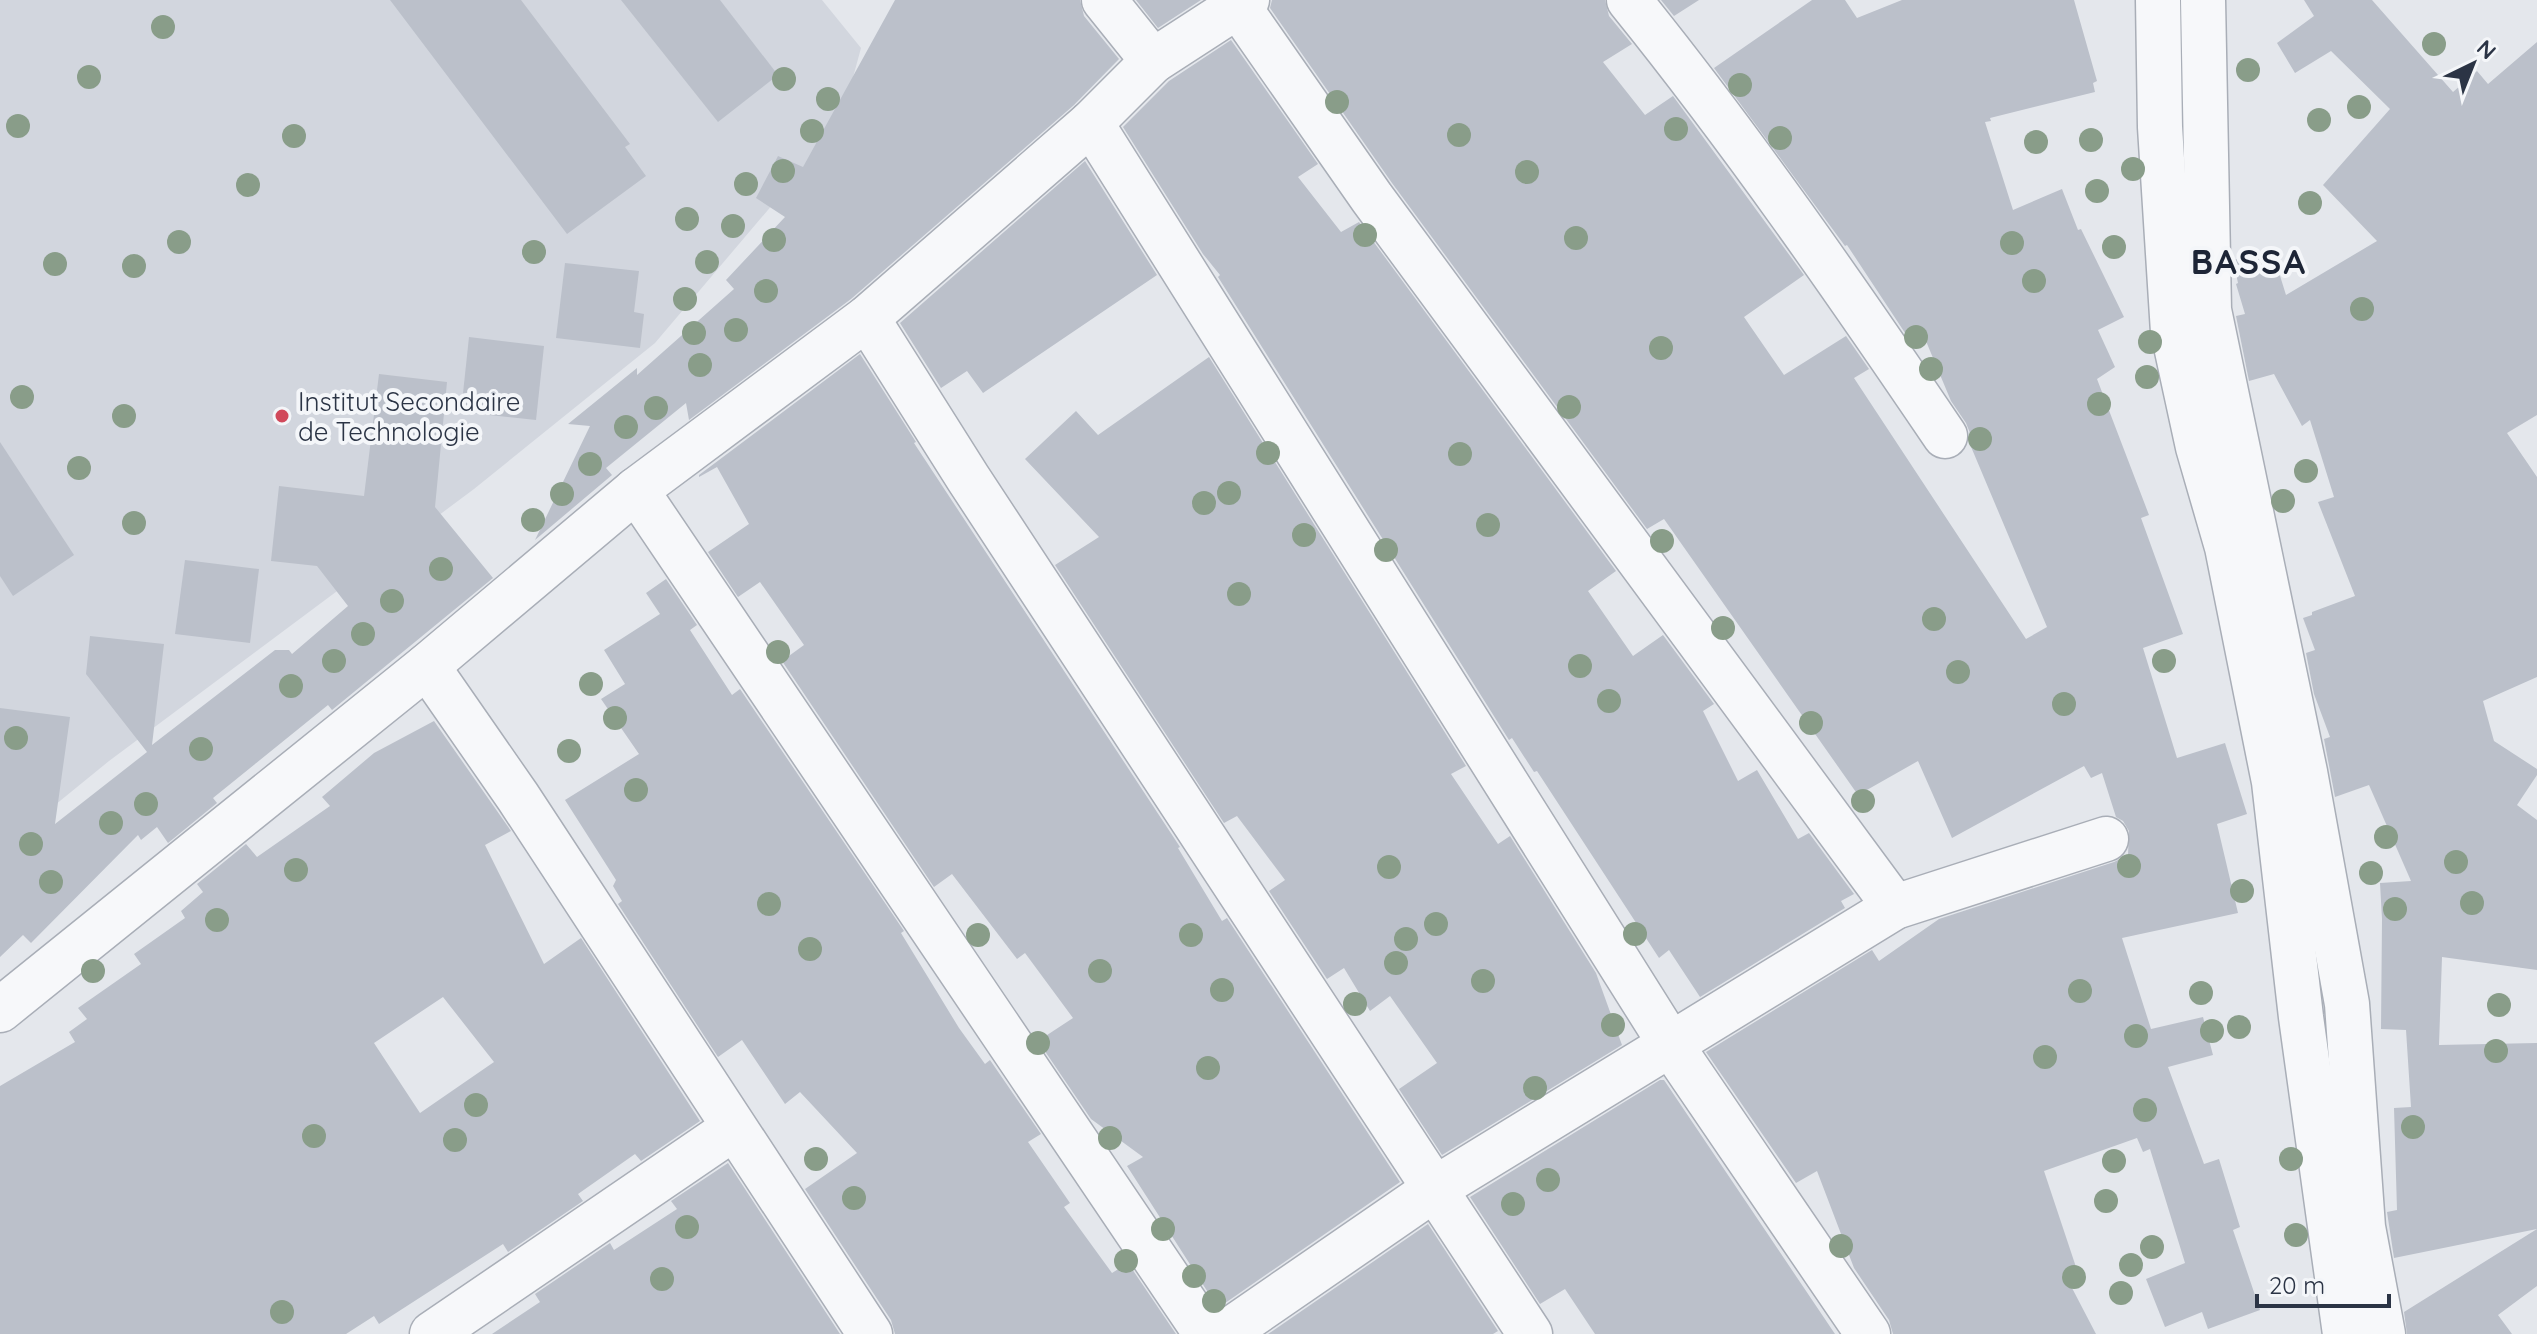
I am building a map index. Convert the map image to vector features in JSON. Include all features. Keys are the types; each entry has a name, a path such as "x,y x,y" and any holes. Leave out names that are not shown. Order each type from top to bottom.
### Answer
{"street":[{"path":"1104,0 1153,61"},
{"path":"1629,0 1693,79 1806,233 1945,436"},
{"path":"2158,0 2160,127 2173,332 2198,447 2227,547 2274,782 2301,1017 2345,1334"},
{"path":"2203,0 2209,310 2299,741 2347,1004 2363,1227 2383,1334"},
{"path":"0,1010 427,666 636,490 867,318 1091,123 1153,61 1242,3 1372,198 1895,907"},
{"path":"1091,123 1671,1045 1868,1334"},
{"path":"867,318 968,478 1530,1334"},
{"path":"636,490 1206,1334"},
{"path":"427,666 518,797 870,1334"},
{"path":"1224,1334 1436,1188 1895,907 2106,839"},
{"path":"432,1334 734,1128"}],"shaded area":[{"name":"Institut Secondaire de Technologie","path":"0,0 822,0 861,48 840,125 655,343 474,489 109,761 28,827 0,812"}],"building":[{"path":"390,0 521,0 630,144 625,147 646,176 567,234"},
{"path":"621,0 720,0 778,75 718,122"},
{"path":"895,0 1080,0 1084,16 1119,59 1074,105 851,299 689,420 686,403 606,468 612,475 535,540 590,426 568,424 637,368 637,375 734,289 726,280 785,217 756,198 778,156 803,167"},
{"path":"1136,0 1201,0 1158,28"},
{"path":"1272,0 1605,0 1609,16 1632,44 1603,62 1645,115 1673,96 1804,275 1744,317 1784,375 1846,336 1869,369 1854,378 2026,639 2047,627 1969,442 1966,423 1951,401 1923,334 1911,342 1847,245 1714,68 1812,0 1845,0 1857,18 1902,0 2074,0 2097,81 2093,83 2095,92 1990,118 1991,121 1985,122 2013,210 2062,189 2078,230 2081,229 2124,317 2098,330 2115,367 2097,379 2149,515 2141,518 2183,634 2143,648 2177,758 2225,743 2247,814 2217,824 2238,913 2122,938 2151,1029 2203,1017 2213,1055 2168,1067 2204,1164 2219,1159 2240,1227 2233,1230 2260,1310 2208,1329 2202,1312 2165,1327 2146,1279 2185,1263 2150,1149 2143,1152 2137,1138 2044,1171 2082,1285 2072,1288 2096,1334 1893,1334 1889,1320 1854,1268 1817,1171 1796,1183 1706,1052 1872,950 1879,961 1939,919 2128,855 2129,831 2123,821 2116,817 2102,773 2091,778 2084,766 1952,838 1918,761 1858,795 1664,519 1647,529 1392,183 1270,8"},
{"path":"1661,0 1699,0 1674,16"},
{"path":"2304,0 2372,0 2453,92 2477,71 2488,84 2537,42 2537,415 2507,433 2537,477 2537,677 2483,701 2494,741 2537,769 2537,775 2517,805 2537,820 2537,970 2442,957 2439,1045 2537,1043 2537,1229 2394,1258 2387,1212 2397,1210 2394,1108 2411,1107 2406,1030 2381,1029 2380,883 2411,881 2369,785 2335,797 2324,739 2330,737 2314,694 2306,653 2315,650 2303,618 2355,596 2318,502 2334,497 2310,420 2302,426 2274,374 2249,381 2236,316 2245,314 2233,260 2272,250 2286,295 2377,241 2323,185 2390,109 2331,51 2295,73 2277,43 2314,16"},
{"path":"1231,40 1318,164 1298,177 1341,232 1359,222 1616,571 1588,591 1633,656 1663,635 1714,704 1703,711 1738,781 1757,770 1798,839 1809,833 1854,894 1841,901 1845,908 1700,997 1669,950 1659,958 1537,771 1534,772 1512,738 1509,740 1218,277 1220,275 1203,254 1123,127 1169,81"},
{"path":"1085,161 1157,275 983,393 967,371 941,388 900,323"},
{"path":"565,263 639,271 634,312 644,314 640,348 556,338"},
{"path":"469,337 544,346 536,420 461,412"},
{"path":"860,354 914,443 1180,847 1222,921 1227,918 1400,1182 1218,1308 1127,1166 1143,1157 1091,1119 1038,1041 1073,1018 1025,953 1017,959 952,874 934,887 782,661 804,645 760,582 738,597 708,552 749,524 717,467 699,475"},
{"path":"1209,357 1466,766 1451,774 1498,844 1510,836 1596,973 1622,1045 1442,1155 1399,1089 1437,1063 1390,996 1370,1011 1344,968 1327,979 1269,891 1285,880 1237,816 1224,823 1055,565 1099,537 1025,459 1076,411 1098,435"},
{"path":"379,374 447,382 435,507 493,578 332,710 328,705 213,798 217,803 168,843 157,827 141,840 138,835 31,943 23,935 0,957 0,708 70,717 55,824 147,752 86,674 90,636 164,644 152,745 275,650 289,650 292,654 348,606 317,566 271,561 279,486 364,496"},
{"path":"0,442 74,555 13,596 0,576"},
{"path":"185,560 259,569 250,643 175,634"},
{"path":"666,579 697,625 690,630 732,695 740,689 904,931 901,933 959,1028 985,1064 990,1060 1041,1134 1028,1142 1070,1203 1064,1207 1112,1273 1128,1263 1176,1334 895,1334 891,1320 805,1189 857,1153 800,1092 785,1104 742,1040 718,1057 618,904 622,901 613,886 616,880 565,800 639,754 601,699 625,684 604,650 660,614 646,593"},
{"path":"434,721 511,831 485,845 544,964 581,938 700,1121 641,1161 635,1154 578,1194 583,1201 508,1252 503,1244 379,1324 374,1316 346,1334 0,1334 0,1086 75,1042 69,1032 87,1019 78,1008 141,964 134,954 185,918 181,911 203,892 197,884 246,844 257,857 330,806 322,797 374,753","holes":["443,997 494,1062 420,1113 374,1043"]},
{"path":"1664,1080 1835,1334 1595,1334 1565,1289 1540,1304 1470,1197"},
{"path":"728,1163 840,1334 492,1334 540,1302 535,1294 610,1243 614,1250 677,1209 671,1201"},
{"path":"1428,1224 1498,1331 1493,1334 1268,1334"},
{"path":"2537,1229 2537,1286 2498,1315 2512,1334 2407,1334 2404,1312"}],"waterway":[{"path":"2181,21 2184,168"}],"place":[{"name":"Institut Secondaire de Technologie","path":"282,416"}],"district":[{"name":"BASSA","path":"2249,261"}]}
